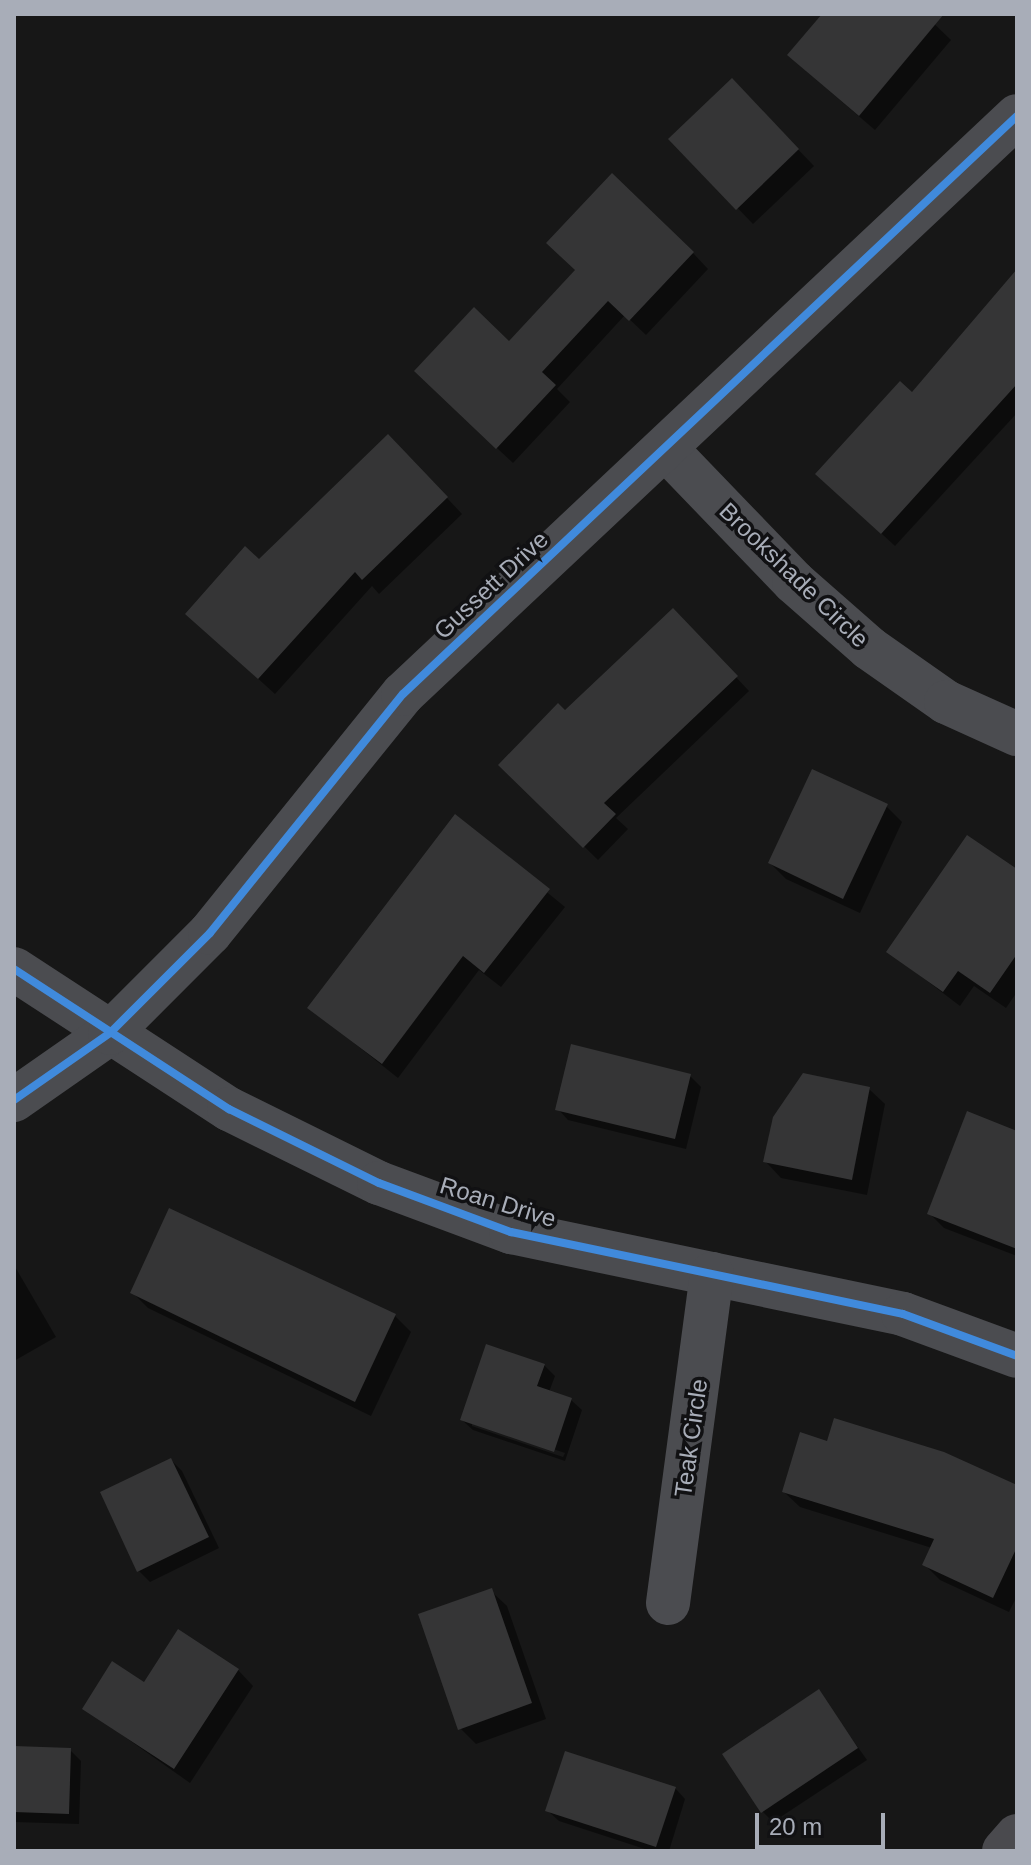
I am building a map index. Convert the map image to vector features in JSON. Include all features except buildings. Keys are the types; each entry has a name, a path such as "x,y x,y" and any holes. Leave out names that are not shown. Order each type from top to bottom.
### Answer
{"street":[{"name":"Gussett Drive","path":"14,1100 110,1033 210,933 403,694 1017,116"},
{"name":"Brookshade Circle","path":"666,449 794,582 869,648 946,702 1017,734"},
{"name":"Roan Drive","path":"14,969 229,1109 379,1183 511,1232 903,1314 1017,1356"},
{"name":"Teak Circle","path":"668,1603 712,1274"},
{"path":"1004,1851 1017,1836"}],"cycle path":[{"path":"14,1100 110,1033 210,933 403,694 1017,116"},
{"path":"14,969 229,1109 379,1183 511,1232 903,1314 1017,1356"}]}
